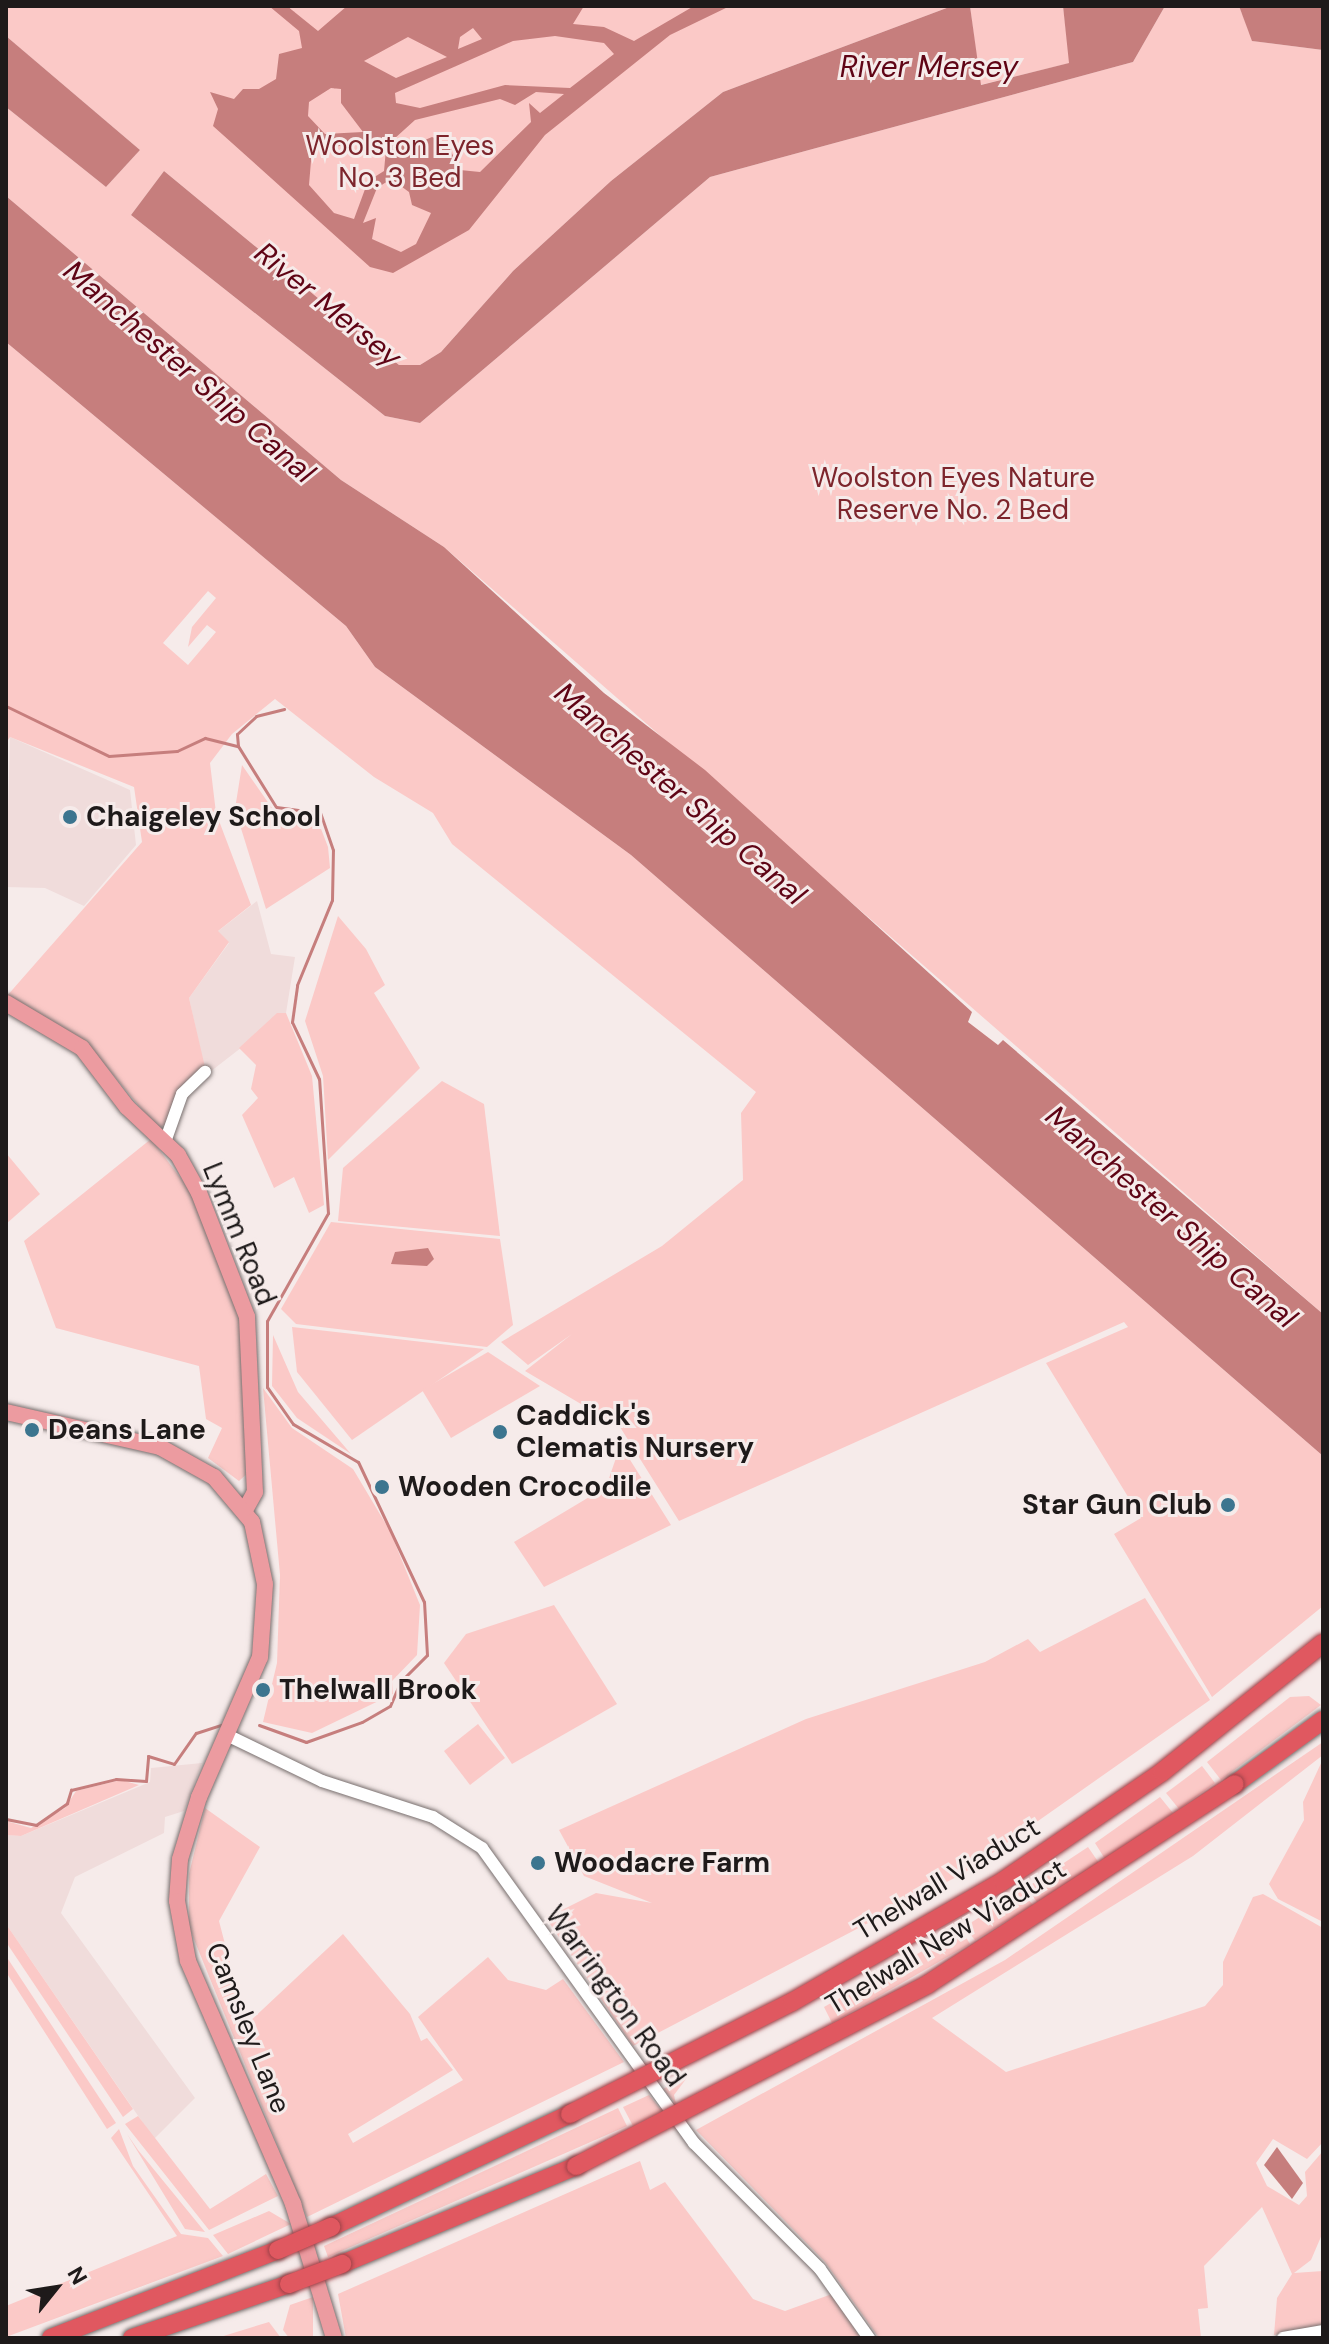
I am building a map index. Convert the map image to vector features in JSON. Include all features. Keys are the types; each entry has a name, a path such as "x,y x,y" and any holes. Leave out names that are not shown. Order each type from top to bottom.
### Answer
{"highway":[{"name":"Thelwall Viaduct","path":"51,2338 331,2227 570,2114 792,2002 1003,1881 1162,1772 1323,1643"},
{"name":"Thelwall New Viaduct","path":"132,2338 342,2264 576,2166 940,1976 1116,1867 1323,1720"}],"main road":[{"name":"Lymm Road","path":"6,1003 82,1048 165,1142 199,1193 242,1299 255,1498 245,1510"},
{"path":"6,1412 160,1447 232,1492 254,1469"},
{"name":"Camsley Lane","path":"232,1492 245,1510 261,1552 264,1633 229,1736 180,1859 177,1901 188,1961 300,2222 334,2338"}],"street":[{"path":"165,1142 182,1094 205,1072"},
{"name":"Warrington Road","path":"229,1736 322,1781 433,1817 482,1848 694,2143 820,2269 869,2338"},
{"path":"1283,2338 1323,2331"}],"shaded area":[{"name":"Chaigeley School","path":"10,737 130,790 136,845 84,906 45,888 6,887"},
{"path":"257,901 271,954 295,957 286,1013 206,1075 189,998 229,943 217,932"},
{"path":"202,1763 184,1811 165,1817 164,1833 75,1877 61,1913 195,2098 154,2139 6,1924 6,1835 21,1836 150,1782 151,1768"}],"green space":[{"name":"Woolston Eyes Nature Reserve No. 2 Bed","path":"6,6 952,6 723,92 611,181 513,271 441,352 420,365 399,365 164,171 131,215 385,416 420,423 710,177 1133,62 1165,6 1239,6 1253,41 1323,50 1323,1314 444,547 341,480 6,196 6,107 106,187 140,150 6,36"},
{"path":"970,6 1063,6 1070,63 980,85"},
{"path":"6,342 346,626 375,667 631,855 1323,1456 1323,1606 1212,1697 1114,1534 1141,1518 1046,1363 1128,1327 1124,1322 679,1521 620,1427 525,1371 572,1334 528,1365 501,1342 662,1246 743,1180 741,1113 756,1092 452,844 433,813 374,777 275,699 232,734 210,763 216,813 251,905 218,931 229,942 189,998 205,1067 167,1123 158,1129 87,1043 6,997 142,842 134,787 10,737 6,743","holes":["208,591 216,598 192,627 188,647 207,625 216,632 188,665 163,643"]},
{"path":"242,765 274,811 318,821 328,847 330,868 266,909 235,809"},
{"path":"338,916 366,949 385,985 374,993 420,1068 328,1160 323,1076 305,1021"},
{"path":"277,1013 286,1013 312,1076 324,1205 309,1213 294,1177 274,1188 242,1115 258,1098 251,1089 256,1065 239,1048"},
{"path":"442,1081 484,1104 500,1236 338,1221 343,1168"},
{"path":"151,1139 194,1196 241,1317 250,1471 239,1481 208,1458 222,1428 206,1419 199,1366 56,1328 24,1241"},
{"path":"6,1153 40,1194 6,1224"},
{"path":"331,1222 500,1239 513,1325 487,1347 296,1324 281,1309"},
{"path":"292,1327 484,1349 352,1440 297,1372"},
{"path":"273,1335 298,1392 351,1454 297,1418 272,1386"},
{"path":"488,1352 540,1386 451,1438 422,1390"},
{"path":"263,1388 292,1428 353,1469 390,1531 420,1605 417,1655 392,1681 393,1694 312,1733 263,1722 277,1663 280,1575"},
{"path":"617,1455 627,1455 671,1525 544,1587 514,1542 606,1487"},
{"path":"1145,1598 1210,1700 964,1873 633,2046 546,1918 596,1893 652,1903 584,1876 559,1830 806,1719 985,1662 1028,1639 1040,1652"},
{"path":"554,1605 617,1704 512,1764 444,1663 466,1634"},
{"path":"1309,1696 1321,1705 1221,1780 1207,1762 1290,1697"},
{"path":"478,1724 505,1758 470,1785 444,1751"},
{"path":"1323,1742 1323,1755 1193,1856 932,2018 1006,2072 1205,2006 1223,1985 1223,1962 1253,1897 1263,1894 1323,1928 1323,2142 1307,2159 1273,2139 1256,2163 1267,2186 1299,2205 1307,2196 1305,2172 1323,2151 1323,2232 1311,2260 1294,2273 1323,2271 1323,2325 1274,2335 1277,2298 1292,2274 1262,2207 1204,2266 1208,2308 1198,2309 1201,2338 879,2338 825,2262 696,2130 1005,1960"},
{"path":"1323,1759 1323,1922 1278,1899 1269,1884 1304,1820 1303,1802"},
{"path":"1202,1766 1215,1783 1179,1809 1166,1793"},
{"path":"121,1780 139,1785 21,1836 6,1835 6,1821 31,1828 65,1808 76,1791"},
{"path":"1160,1797 1173,1813 1105,1859 1095,1843"},
{"path":"205,1808 260,1847 219,1921 246,2025 343,1934 410,2014 421,2041 427,2038 453,2070 348,2134 353,2143 463,2080 418,2017 488,1957 508,1980 546,1990 563,1979 624,2062 307,2217 189,1927 189,1874"},
{"path":"1088,1847 1099,1863 1037,1902 1026,1888"},
{"path":"1021,1891 1033,1905 975,1940 964,1927"},
{"path":"6,1924 133,2109 123,2117 6,1942"},
{"path":"961,1929 970,1944 832,2023 824,2007"},
{"path":"6,1956 116,2123 107,2129 6,1972"},
{"path":"689,2075 674,2095 676,2104 663,2089"},
{"path":"649,2095 662,2111 633,2126 623,2107"},
{"path":"618,2108 627,2126 328,2257 324,2246"},
{"path":"138,2116 210,2209 266,2174 278,2196 209,2230 125,2124"},
{"path":"119,2129 133,2166 181,2234 208,2238 223,2256 6,2337 6,2306 177,2236 111,2138"},
{"path":"127,2134 138,2150 205,2232 185,2229"},
{"path":"640,2161 650,2190 665,2182 753,2299 785,2311 832,2294 861,2338 346,2338 338,2294"},
{"path":"269,2211 291,2224 228,2254 213,2235"},
{"path":"313,2297 313,2338 289,2338 283,2330 290,2305"},
{"path":"269,2322 281,2338 217,2338"}],"water":[{"path":"269,6 287,6 318,31 347,6 584,6 573,24 604,27 634,41 694,6 730,6 670,35 545,135 469,230 393,273 370,267 213,126 218,109 210,92 234,99 243,89 259,89 276,79 279,54 302,48 299,31","holes":["473,28 482,39 458,49 460,37","555,36 604,43 614,54 570,88 505,85 420,108 396,103 395,93 513,41","408,37 447,57 396,78 364,61","331,88 341,89 341,103 363,132 325,134 308,116 309,102","536,92 564,94 540,113 529,103 531,122 480,172 460,170 447,143 432,137 406,148 394,139 415,120 500,99 515,105","377,142 386,149 384,171 368,181 354,219 334,213 309,185 312,149","391,179 409,192 412,205 431,213 416,244 401,252 372,239 376,218 363,223 377,188"]},
{"name":"River Mersey","path":"952,6 970,6 981,85 1069,63 1063,6 1165,6 1133,62 710,177 420,423 385,416 131,215 164,171 399,365 420,365 441,352 513,271 611,181 723,92"},
{"path":"1239,6 1323,6 1323,50 1252,41"},
{"path":"6,36 140,150 106,187 6,107"},
{"name":"Manchester Ship Canal","path":"6,196 341,480 444,547 604,693 705,770 972,1012 968,1022 998,1045 1003,1040 1323,1314 1323,1456 631,855 375,667 346,626 6,342"},
{"path":"428,1248 434,1259 427,1266 391,1264 395,1252"},
{"path":"1277,2147 1303,2183 1292,2199 1264,2165"}],"waterway":[{"path":"6,706 109,756 177,751 205,738 238,746"},
{"path":"259,1725 306,1742 362,1722 390,1706 400,1682 427,1655 424,1602 358,1462 293,1424 267,1387 267,1321 328,1213 319,1079 292,1022 297,985 332,900 333,850 320,813 276,807 238,746 237,734 256,716 284,709"},
{"path":"6,1819 36,1825 67,1803 71,1790 116,1779 146,1781 148,1756 174,1764 196,1733 223,1724"}],"place":[{"name":"Chaigeley School","path":"70,817"},
{"name":"Deans Lane","path":"32,1430"},
{"name":"Caddick's Clematis Nursery","path":"500,1432"},
{"name":"Wooden Crocodile","path":"382,1487"},
{"name":"Star Gun Club","path":"1228,1505"},
{"name":"Thelwall Brook","path":"263,1690"},
{"name":"Woodacre Farm","path":"538,1863"}],"park label":[{"name":"Woolston Eyes No. 3 Bed","path":"400,162"}]}
